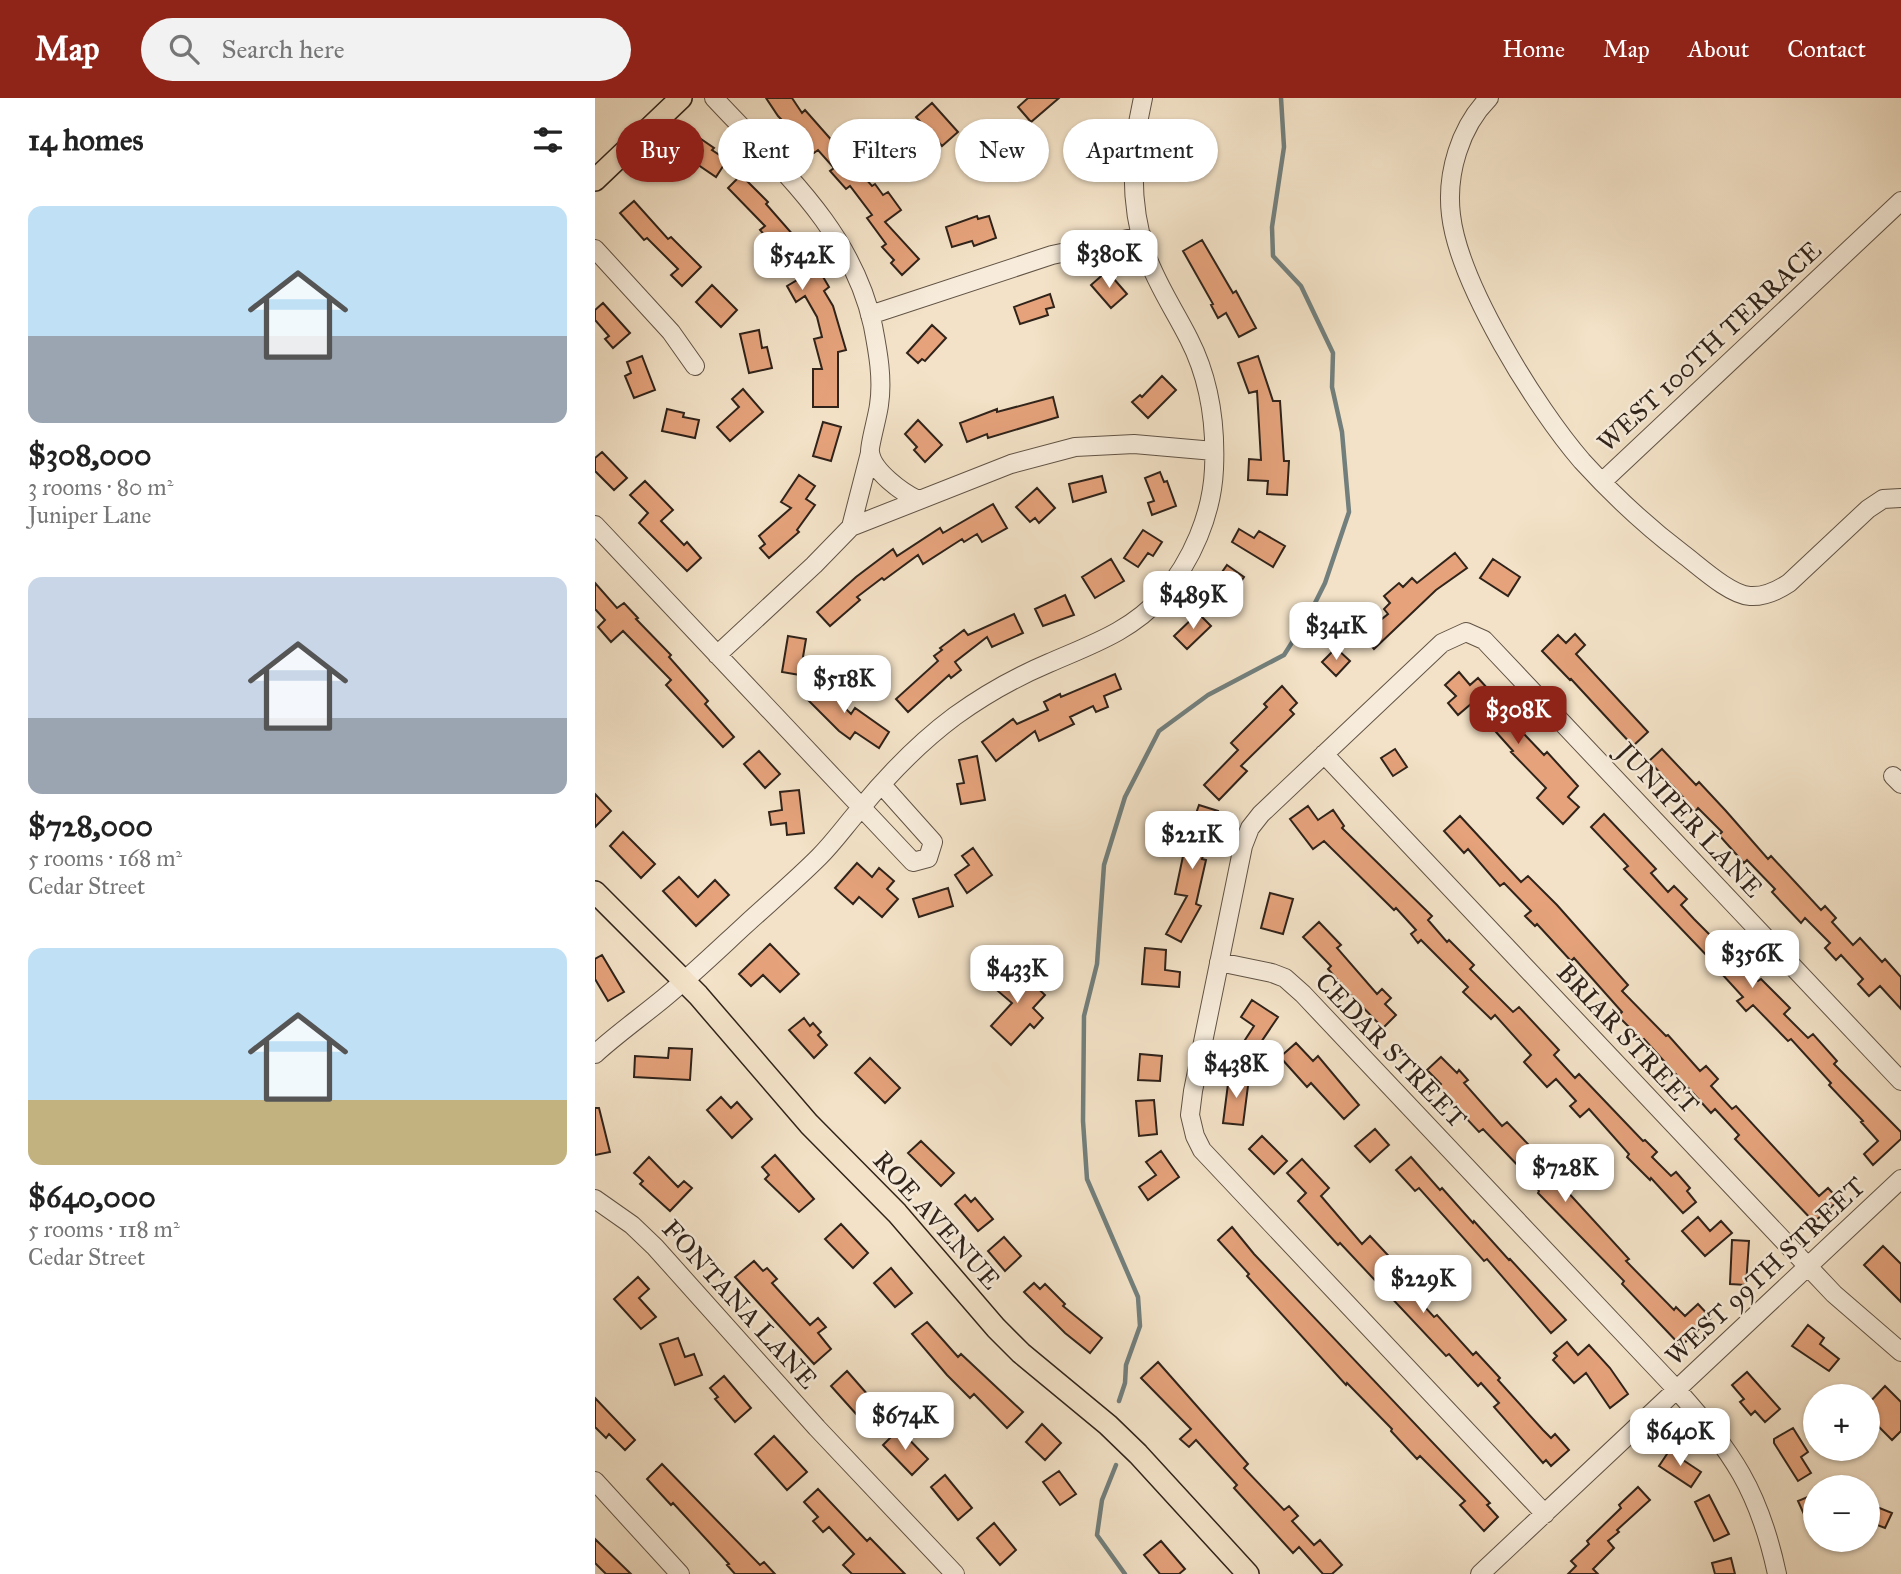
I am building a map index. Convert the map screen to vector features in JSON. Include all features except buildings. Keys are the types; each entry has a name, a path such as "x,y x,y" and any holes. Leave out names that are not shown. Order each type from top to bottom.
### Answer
{"main road":[{"path":"595,180 681,98"},
{"name":"ROE AVENUE","path":"595,892 684,981 809,1124 897,1213 996,1328 1138,1454 1248,1574"}],"street":[{"path":"714,98 819,212 841,243 865,293 877,345 880,401 851,527"},
{"path":"595,1054 684,981 819,857 860,808 921,743 956,715 1025,674 1118,633 1161,597 1196,544 1212,486 1212,408 1192,343 1154,274 1142,236 1133,178 1134,148 1143,98"},
{"path":"1489,98 1473,119 1454,162 1450,188 1456,243 1482,304 1528,386 1580,459 1602,482"},
{"name":"WEST 100TH TERRACE","path":"1901,201 1602,482 1653,531 1733,590 1749,596 1774,593 1789,583 1868,509 1883,499 1901,498"},
{"path":"870,315 1052,255 1142,236"},
{"path":"595,248 671,332 695,366"},
{"path":"717,655 851,527 1011,464 1075,447 1134,444 1214,451"},
{"path":"870,453 880,472 906,494 918,500"},
{"path":"595,526 913,862 928,858 933,842 882,785"},
{"name":"JUNIPER LANE","path":"1324,754 1442,643 1466,632 1484,640 1901,1081"},
{"path":"1324,754 1261,814 1250,828 1243,846 1191,1110 1195,1136 1202,1150 1545,1514"},
{"name":"BRIAR STREET","path":"1324,754 1808,1267 1852,1311 1901,1352"},
{"name":"CEDAR STREET","path":"1219,962 1272,973 1285,978 1303,994 1677,1390 1712,1429 1745,1478 1769,1538 1777,1574"},
{"name":"WEST 99TH STREET","path":"1481,1574 1901,1179"},
{"name":"FONTANA LANE","path":"595,1199 632,1225 655,1247 826,1438 955,1574"},
{"path":"595,1480 680,1574"}],"waterway":[{"path":"1119,1401 1125,1383 1126,1365 1140,1326 1138,1297 1087,1179 1083,1121 1084,1016 1097,964 1104,865 1125,797 1159,731 1208,695 1284,655 1307,619 1325,583 1349,512 1342,432 1332,387 1333,353 1301,286 1273,256 1272,227 1284,147 1281,98"},
{"path":"1116,1465 1102,1500 1097,1535 1125,1574"}]}
